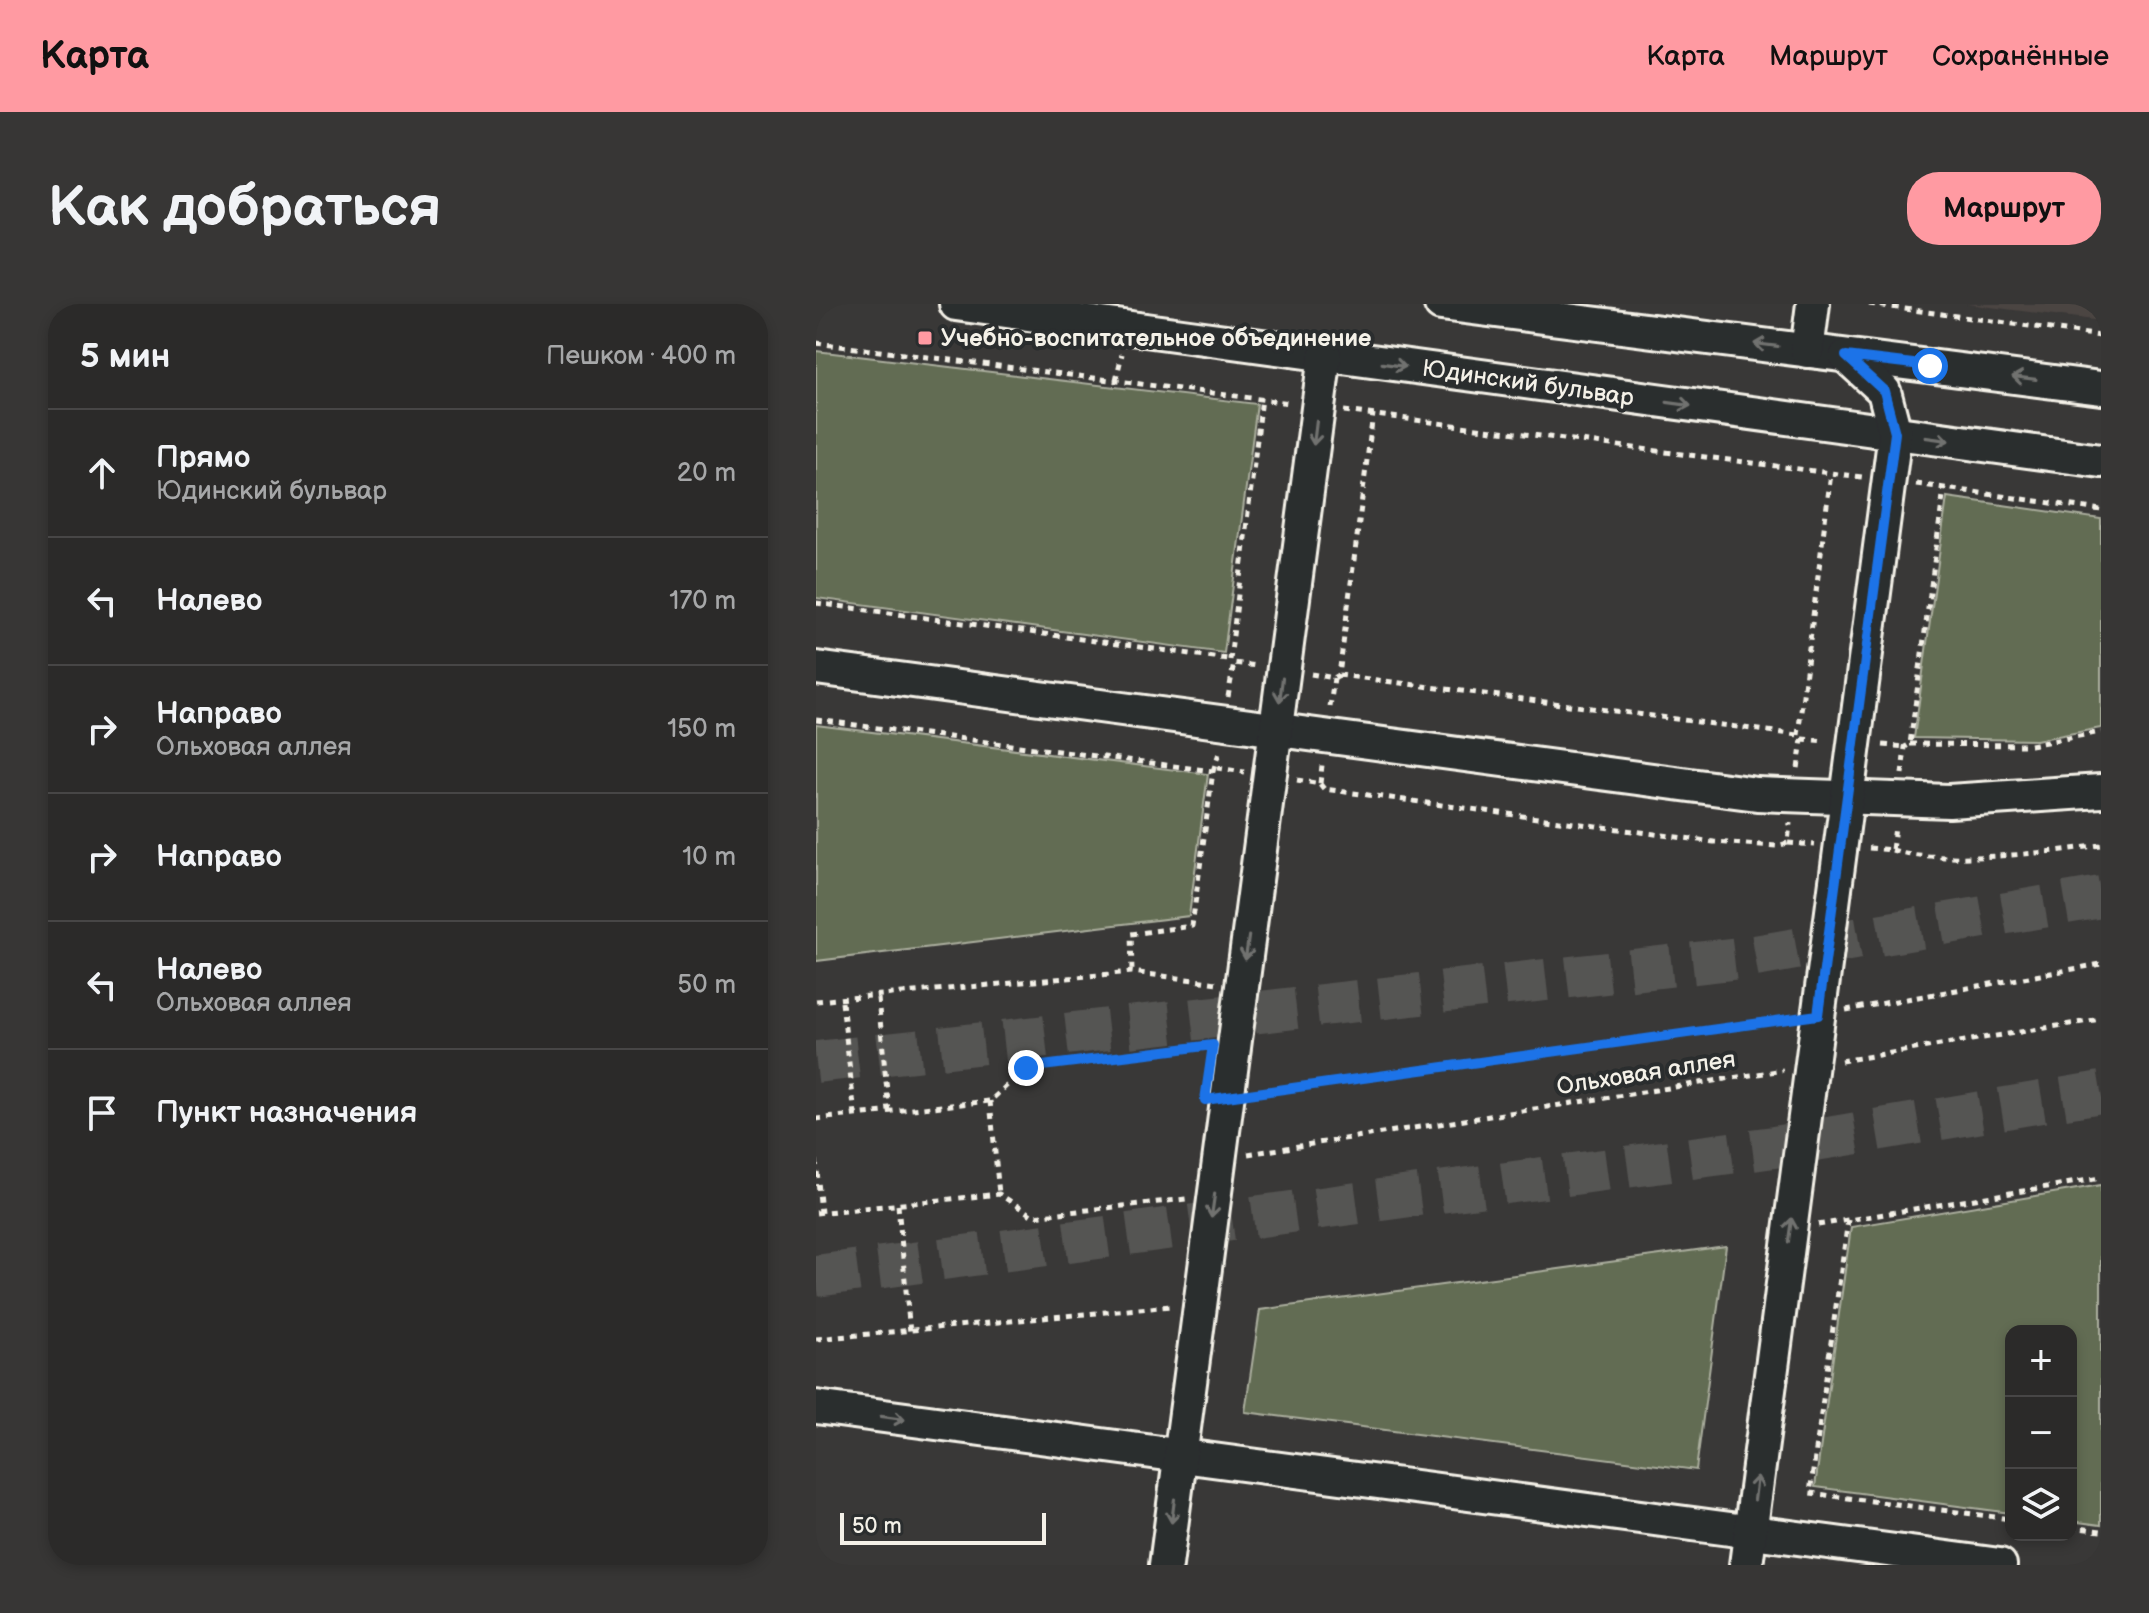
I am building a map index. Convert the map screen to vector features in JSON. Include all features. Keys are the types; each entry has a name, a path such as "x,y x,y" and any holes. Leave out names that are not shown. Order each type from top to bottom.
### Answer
{"street":[{"name":"Юдинский бульвар","path":"956,304 2101,461"},
{"path":"1441,304 2101,388"},
{"path":"1807,351 1813,304"},
{"path":"1166,1565 1325,355"},
{"path":"1746,1565 1895,433 1884,391 1846,356"},
{"path":"816,668 1757,794 1847,800 1992,800 2101,791"},
{"path":"816,1407 2000,1565"}],"path":[{"path":"1869,304 2101,336"},
{"path":"816,343 1262,398 2101,510"},
{"path":"816,603 1231,661 1262,398"},
{"path":"1798,735 1831,473"},
{"path":"1944,488 1908,745 2030,745 2101,732"},
{"path":"816,720 1213,771 1192,926 1131,934 1132,972"},
{"path":"1892,850 1911,855 1968,855 2101,845"},
{"name":"Ольховая аллея","path":"1228,1097 1818,1015 2101,964"},
{"path":"816,1001 842,1002 1132,972 1221,984"},
{"path":"878,998 889,1112"},
{"path":"842,1002 855,1115"},
{"name":"Ольховая аллея","path":"1219,1159 2101,1019"},
{"path":"816,1119 990,1101 1026,1068 1213,1045 1211,1058"},
{"path":"990,1101 999,1194"},
{"path":"816,1160 818,1213 999,1194 1033,1216 1191,1198 1189,1213"},
{"path":"1790,1230 2101,1178"},
{"path":"898,1205 910,1333"},
{"path":"1848,1220 1810,1493 2005,1518"},
{"path":"816,1339 910,1333 1175,1306"},
{"path":"2077,1528 2101,1531"}],"shaded area":[{"path":"1967,304 2101,304 2101,321"}],"green space":[{"path":"816,351 1257,404 1224,653 816,598"},
{"path":"1947,497 2101,519 2101,728 2036,740 1914,738"},
{"path":"816,725 1208,774 1189,916 816,961"},
{"path":"2101,1185 2101,1525 2077,1522 2077,1325 2005,1325 2005,1512 1815,1487 1851,1227"},
{"path":"1726,1246 1696,1470 1245,1412 1260,1310"}],"tunnel":[{"path":"816,1062 1749,957 2101,897"},
{"path":"816,1276 1774,1147 2101,1092"}],"place":[{"name":"Учебно-воспитательное объединение","path":"925,338"}],"route":[{"path":"1026,1068 1213,1045 1205,1100 1818,1015 1895,433 1884,391 1875,379 1846,356 1930,366"}]}
